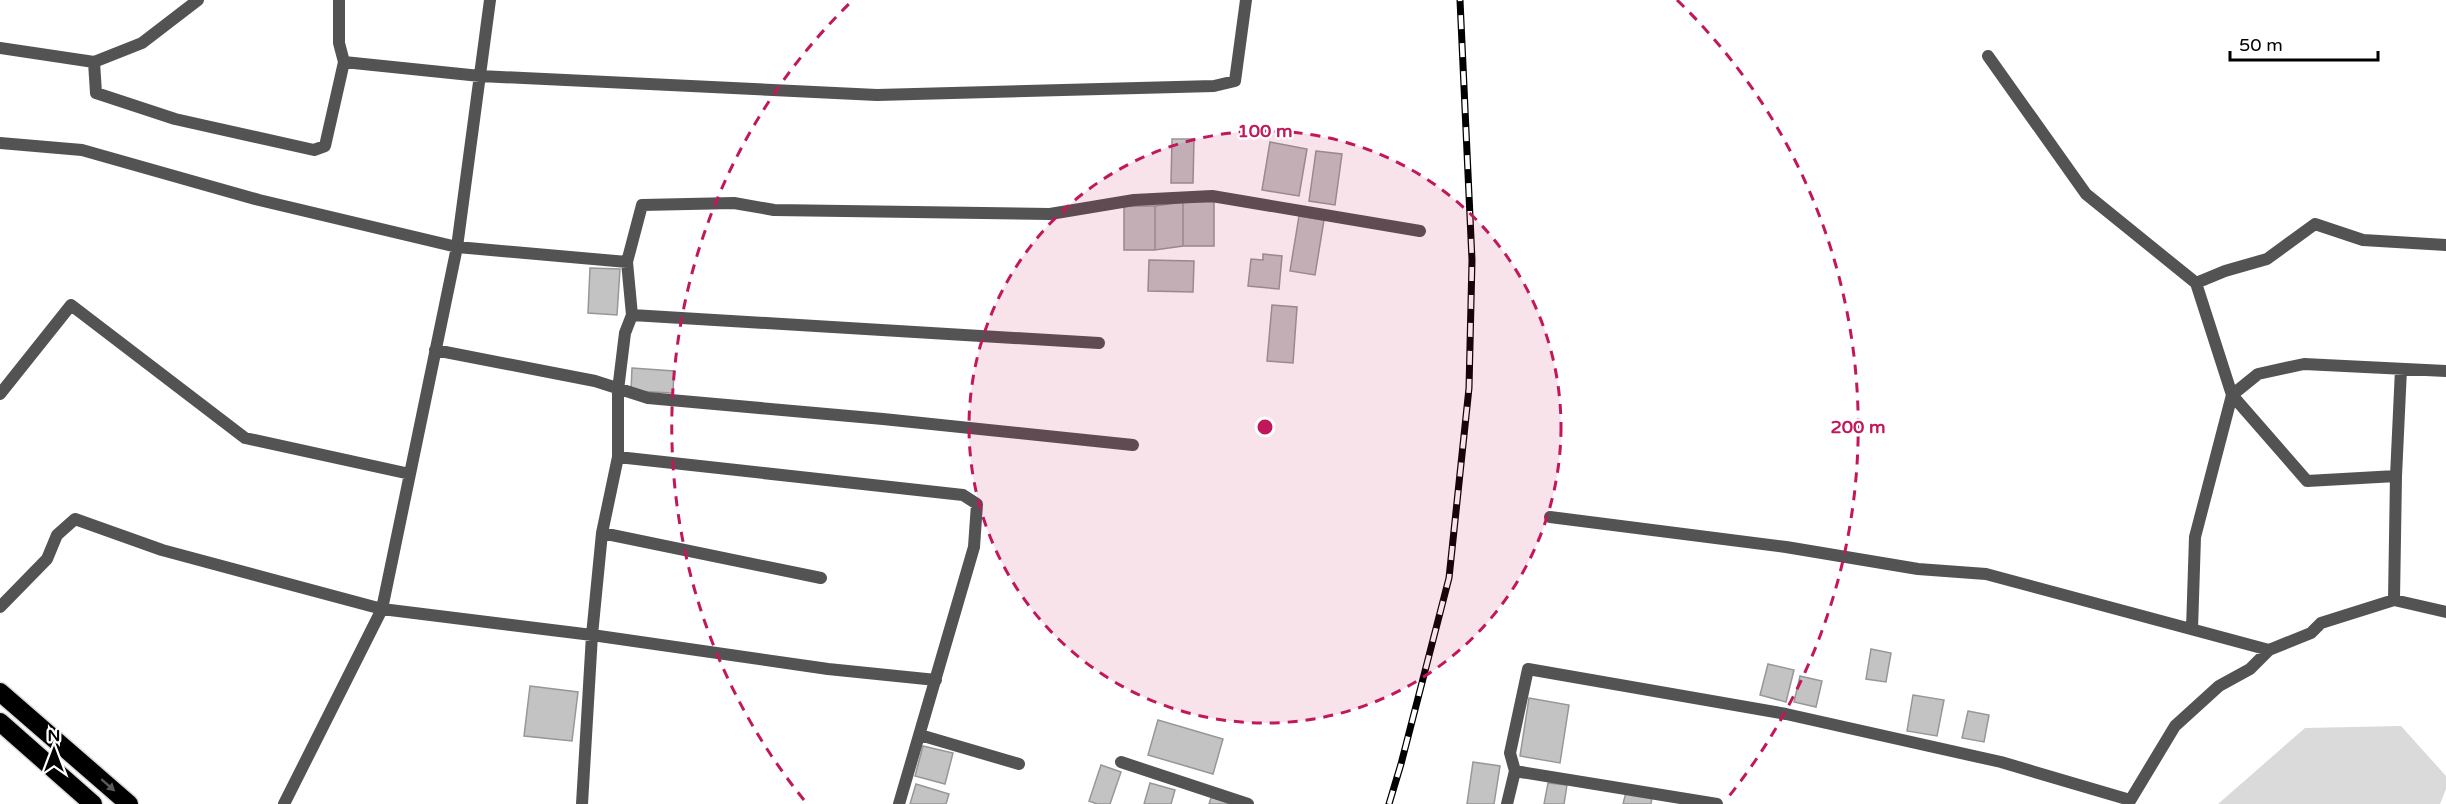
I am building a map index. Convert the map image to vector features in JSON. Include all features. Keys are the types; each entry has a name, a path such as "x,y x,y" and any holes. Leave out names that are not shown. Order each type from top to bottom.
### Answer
{"highway":[{"path":"0,692 129,804"},
{"path":"0,722 93,804"}],"street":[{"path":"0,48 94,62 142,43 198,0"},
{"path":"94,62 96,93 176,119 314,150 325,146 344,62 339,43 339,0"},
{"path":"284,804 382,609 457,247 490,0"},
{"path":"344,62 480,76 877,95 1214,86 1235,81 1246,0"},
{"path":"1988,56 2086,194 2196,283 2232,395 2307,481 2396,476"},
{"path":"0,144 82,150 259,200 457,247 627,262"},
{"path":"582,804 592,635 602,533 618,457 618,390 625,333 632,315 627,262 642,205 734,203 774,210 1050,214 1134,200 1212,196 1420,231"},
{"path":"2196,283 2225,271 2268,259 2315,224 2363,240 2446,245"},
{"path":"0,394 71,305 245,438 410,474"},
{"path":"632,315 1099,343"},
{"path":"435,350 596,381 648,398 884,419 1133,445"},
{"path":"2192,629 2195,537 2232,395 2258,374 2304,364 2446,371"},
{"path":"2394,600 2401,369"},
{"path":"618,457 963,495 977,504 974,547 899,804"},
{"path":"1550,517 1786,547 1918,569 1986,574 2269,650"},
{"path":"0,607 47,559 57,535 75,519 162,550 382,609 592,635 828,669 936,680"},
{"path":"602,533 821,578"},
{"path":"1508,804 1515,771 1510,753 1528,669 1786,714 2001,762 2129,802 2175,726 2219,687 2250,669 2269,650 2310,633 2321,623 2394,600 2446,612"},
{"path":"920,735 1019,764"},
{"path":"1121,762 1248,804"},
{"path":"1515,771 1717,804"}],"shaded area":[{"path":"2401,726 2446,776 2446,789 2440,804 2218,804 2305,728"}],"building":[{"path":"1172,139 1194,139 1193,183 1171,183"},
{"path":"1270,142 1307,149 1299,196 1262,190"},
{"path":"1316,151 1342,154 1335,205 1309,201"},
{"path":"1183,202 1183,246 1155,250 1155,206"},
{"path":"1183,202 1214,202 1214,246 1183,246"},
{"path":"1124,206 1155,206 1155,250 1124,250"},
{"path":"1299,216 1324,220 1315,275 1290,271"},
{"path":"1263,254 1282,256 1279,289 1248,286 1251,259 1263,260"},
{"path":"1149,260 1194,261 1193,292 1148,291"},
{"path":"590,268 620,269 617,315 588,313"},
{"path":"1272,305 1297,307 1293,363 1267,361"},
{"path":"632,368 674,371 673,393 631,391"},
{"path":"1871,649 1891,653 1886,682 1866,679"},
{"path":"1768,664 1794,670 1786,702 1760,695"},
{"path":"1800,676 1822,681 1816,707 1794,702"},
{"path":"530,686 578,692 572,741 524,736"},
{"path":"1913,695 1944,700 1937,736 1907,731"},
{"path":"1529,698 1569,705 1560,763 1520,756"},
{"path":"1968,711 1989,715 1984,742 1962,738"},
{"path":"1158,720 1223,739 1213,774 1148,755"},
{"path":"923,746 953,753 945,784 915,776"},
{"path":"1473,762 1500,766 1494,804 1467,804"},
{"path":"1101,765 1121,772 1110,804 1097,804 1089,801"},
{"path":"1150,783 1175,790 1171,804 1144,804"},
{"path":"1548,783 1567,785 1564,804 1544,804"},
{"path":"916,784 949,794 946,804 910,804"},
{"path":"1626,792 1652,797 1651,804 1623,804"},
{"path":"1212,795 1240,804 1209,804"}],"railway":[{"path":"1389,804 1449,578 1469,388 1472,260 1460,0"}]}
